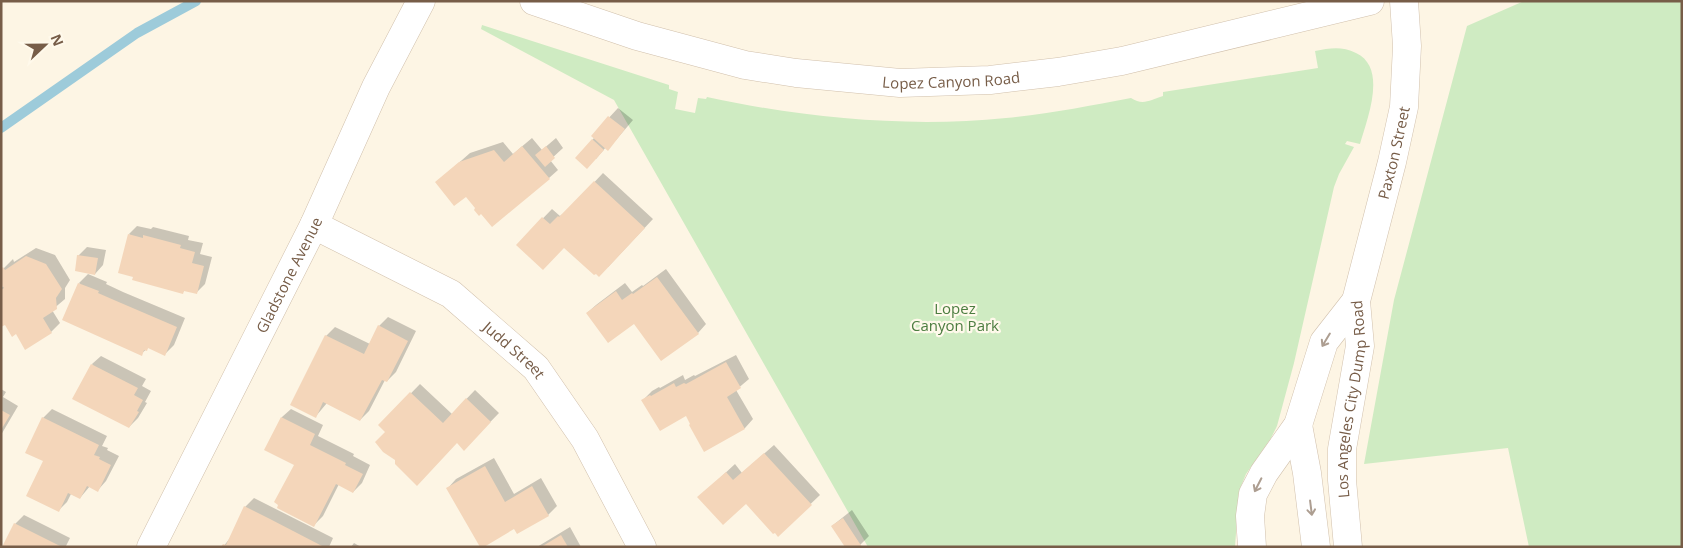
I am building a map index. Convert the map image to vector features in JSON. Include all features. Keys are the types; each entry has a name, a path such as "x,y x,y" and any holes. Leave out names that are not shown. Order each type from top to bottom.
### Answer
{"street":[{"name":"Gladstone Avenue","path":"151,547 314,225 376,87 421,1"},
{"name":"Lopez Canyon Road","path":"534,1 637,36 745,65 796,73 900,83 990,80 1113,63 1370,1"},
{"name":"Paxton Street","path":"1356,302 1404,107 1408,46 1404,1"},
{"name":"Judd Street","path":"314,225 451,294 536,368 585,439 642,547"},
{"name":"Los Angeles City Dump Road","path":"1252,547 1250,516 1253,494 1264,473 1298,425 1324,342 1356,302"},
{"name":"Los Angeles City Dump Road","path":"1348,547 1342,480 1342,449 1360,346 1356,302"},
{"name":"Los Angeles City Dump Road","path":"1298,425 1307,472 1316,547"}],"green space":[{"path":"1524,1 1682,1 1682,547 1529,547 1508,448 1364,464 1394,300 1467,26"},
{"name":"Lopez Canyon Park","path":"482,25 669,85 669,89 678,92 675,109 695,113 698,98 706,99 707,97 818,116 893,121 969,121 1053,112 1131,98 1143,102 1163,96 1163,92 1318,68 1315,51 1336,48 1356,53 1366,60 1371,70 1373,95 1370,108 1360,144 1347,141 1345,144 1354,147 1334,187 1294,363 1277,426 1246,474 1239,491 1235,547 868,547 614,100 481,29"}],"building":[{"path":"608,116 625,129 608,151 591,136"},
{"path":"592,139 604,150 587,169 575,158"},
{"path":"522,146 550,179 492,227 481,214 479,216 466,197 454,206 435,182 459,162 494,150 504,162"},
{"path":"546,146 555,158 545,167 535,155"},
{"path":"594,181 645,228 599,277 596,274 594,275 564,248 543,270 516,245 542,217 550,224 559,217"},
{"path":"128,234 143,238 143,235 181,245 180,248 195,252 192,263 204,266 197,294 184,291 183,294 132,280 133,277 118,273"},
{"path":"77,255 98,258 95,275 75,271"},
{"path":"26,256 46,264 62,289 56,298 57,309 43,318 52,333 25,350 16,334 12,337 5,325 1,327 1,290 4,288 1,284 1,269 3,267 5,270"},
{"path":"657,277 699,334 661,361 634,324 608,343 586,313 616,291 622,300"},
{"path":"78,283 177,327 165,356 148,348 147,351 144,350 142,356 62,320"},
{"path":"378,325 408,341 387,382 382,380 360,421 323,402 316,418 290,405 325,335 364,354"},
{"path":"726,362 741,388 727,397 745,429 704,452 686,416 660,431 641,400 674,383 676,387 684,383 686,384"},
{"path":"91,364 138,388 134,395 143,400 137,411 139,412 129,428 72,399"},
{"path":"410,392 443,423 466,398 491,422 464,451 457,443 417,486 395,464 395,460 383,452 375,442 385,432 378,425"},
{"path":"1,410 10,415 1,430"},
{"path":"42,417 99,445 94,455 111,465 98,492 87,486 80,499 68,493 59,512 26,496 43,461 25,453"},
{"path":"281,417 315,434 310,445 363,474 353,493 336,484 314,527 277,508 278,505 274,502 294,465 264,450"},
{"path":"764,453 812,505 778,537 775,533 773,534 746,504 723,525 697,497 726,472 733,480"},
{"path":"485,466 505,502 532,486 549,516 517,534 514,529 484,547 480,547 446,488"},
{"path":"244,506 324,547 221,547 223,544 226,545"},
{"path":"843,518 862,547 845,547 831,526"},
{"path":"14,523 62,547 2,547"},
{"path":"561,535 568,547 541,547"}],"waterway":[{"path":"1,128 137,33 196,1"}]}
